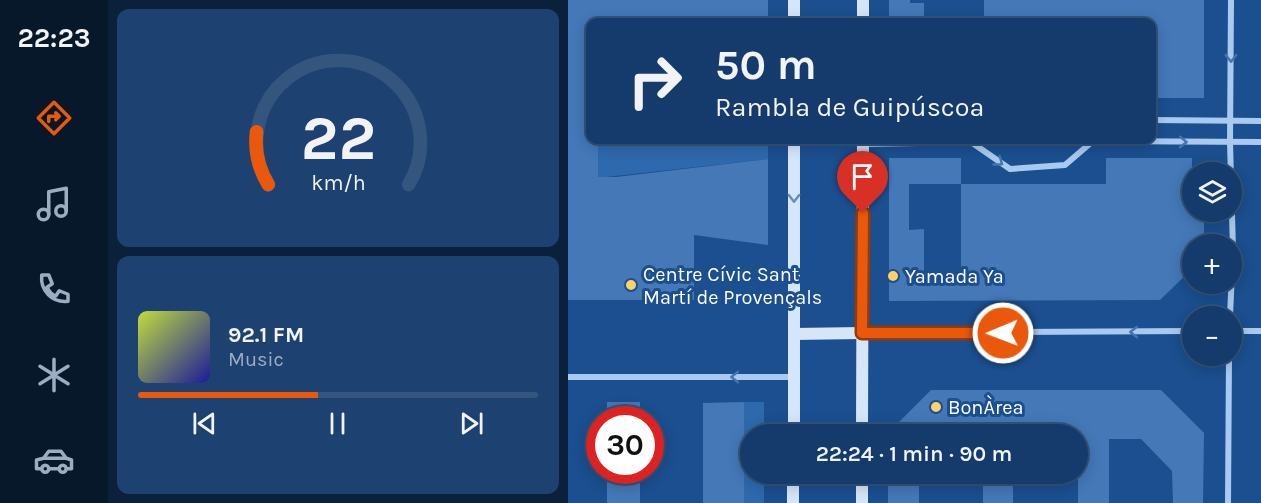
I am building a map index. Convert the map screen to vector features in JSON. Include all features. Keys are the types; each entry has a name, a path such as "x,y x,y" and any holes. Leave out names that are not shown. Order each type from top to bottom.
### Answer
{"street":[{"path":"794,0 794,18"},
{"path":"863,0 863,18"},
{"path":"1230,306 1233,250 1230,142 1231,0"},
{"path":"1156,120 1261,121"},
{"path":"1156,141 1261,142"},
{"path":"794,144 794,424"},
{"path":"862,424 863,144"},
{"path":"974,144 1009,169 1065,165 1090,144"},
{"path":"794,334 1182,331"},
{"path":"1242,331 1261,331"},
{"path":"1228,503 1229,366"},
{"path":"568,377 794,377"},
{"path":"793,484 793,503"},
{"path":"862,484 862,503"}],"shaded area":[{"path":"598,144 768,144 768,159 606,177 598,226"},
{"path":"744,402 764,402 764,424 744,424"},
{"path":"744,484 764,484 764,503 744,503"}],"building":[{"path":"568,0 768,0 768,18 586,18 586,144 598,144 598,177 616,177 768,159 768,245 694,235 694,300 568,300"},
{"path":"889,0 924,3 924,18 889,18"},
{"path":"984,0 1204,0 1204,98 1156,98 1156,18 984,16"},
{"path":"889,158 961,158 961,184 1106,184 1106,158 1192,158 1192,162 1182,162 1182,222 1204,222 1204,234 1182,234 1182,279 1160,300 889,301","holes":["909,184 961,184 961,273 924,273 924,229 909,230"]},
{"path":"931,390 1161,390 1204,433 1203,503 1173,503 1172,471 1141,439 1109,439 1109,503 1078,503 1078,484 1088,484 1088,424 897,424"},
{"path":"607,402 640,402 640,406 607,406"},
{"path":"744,402 744,424 740,424 740,484 744,484 744,503 703,503 703,403"},
{"path":"607,484 640,484 640,503 607,503"},
{"path":"888,484 919,484 919,503 888,503"},
{"path":"983,484 1013,484 1013,503 983,503"}],"place":[{"name":"Yamada Ya","path":"893,276"},
{"name":"Centre Cívic Sant Martí de Provençals","path":"631,285"},
{"name":"BonÀrea","path":"936,407"}],"route":[{"path":"863,213 862,333 1003,333"}]}
